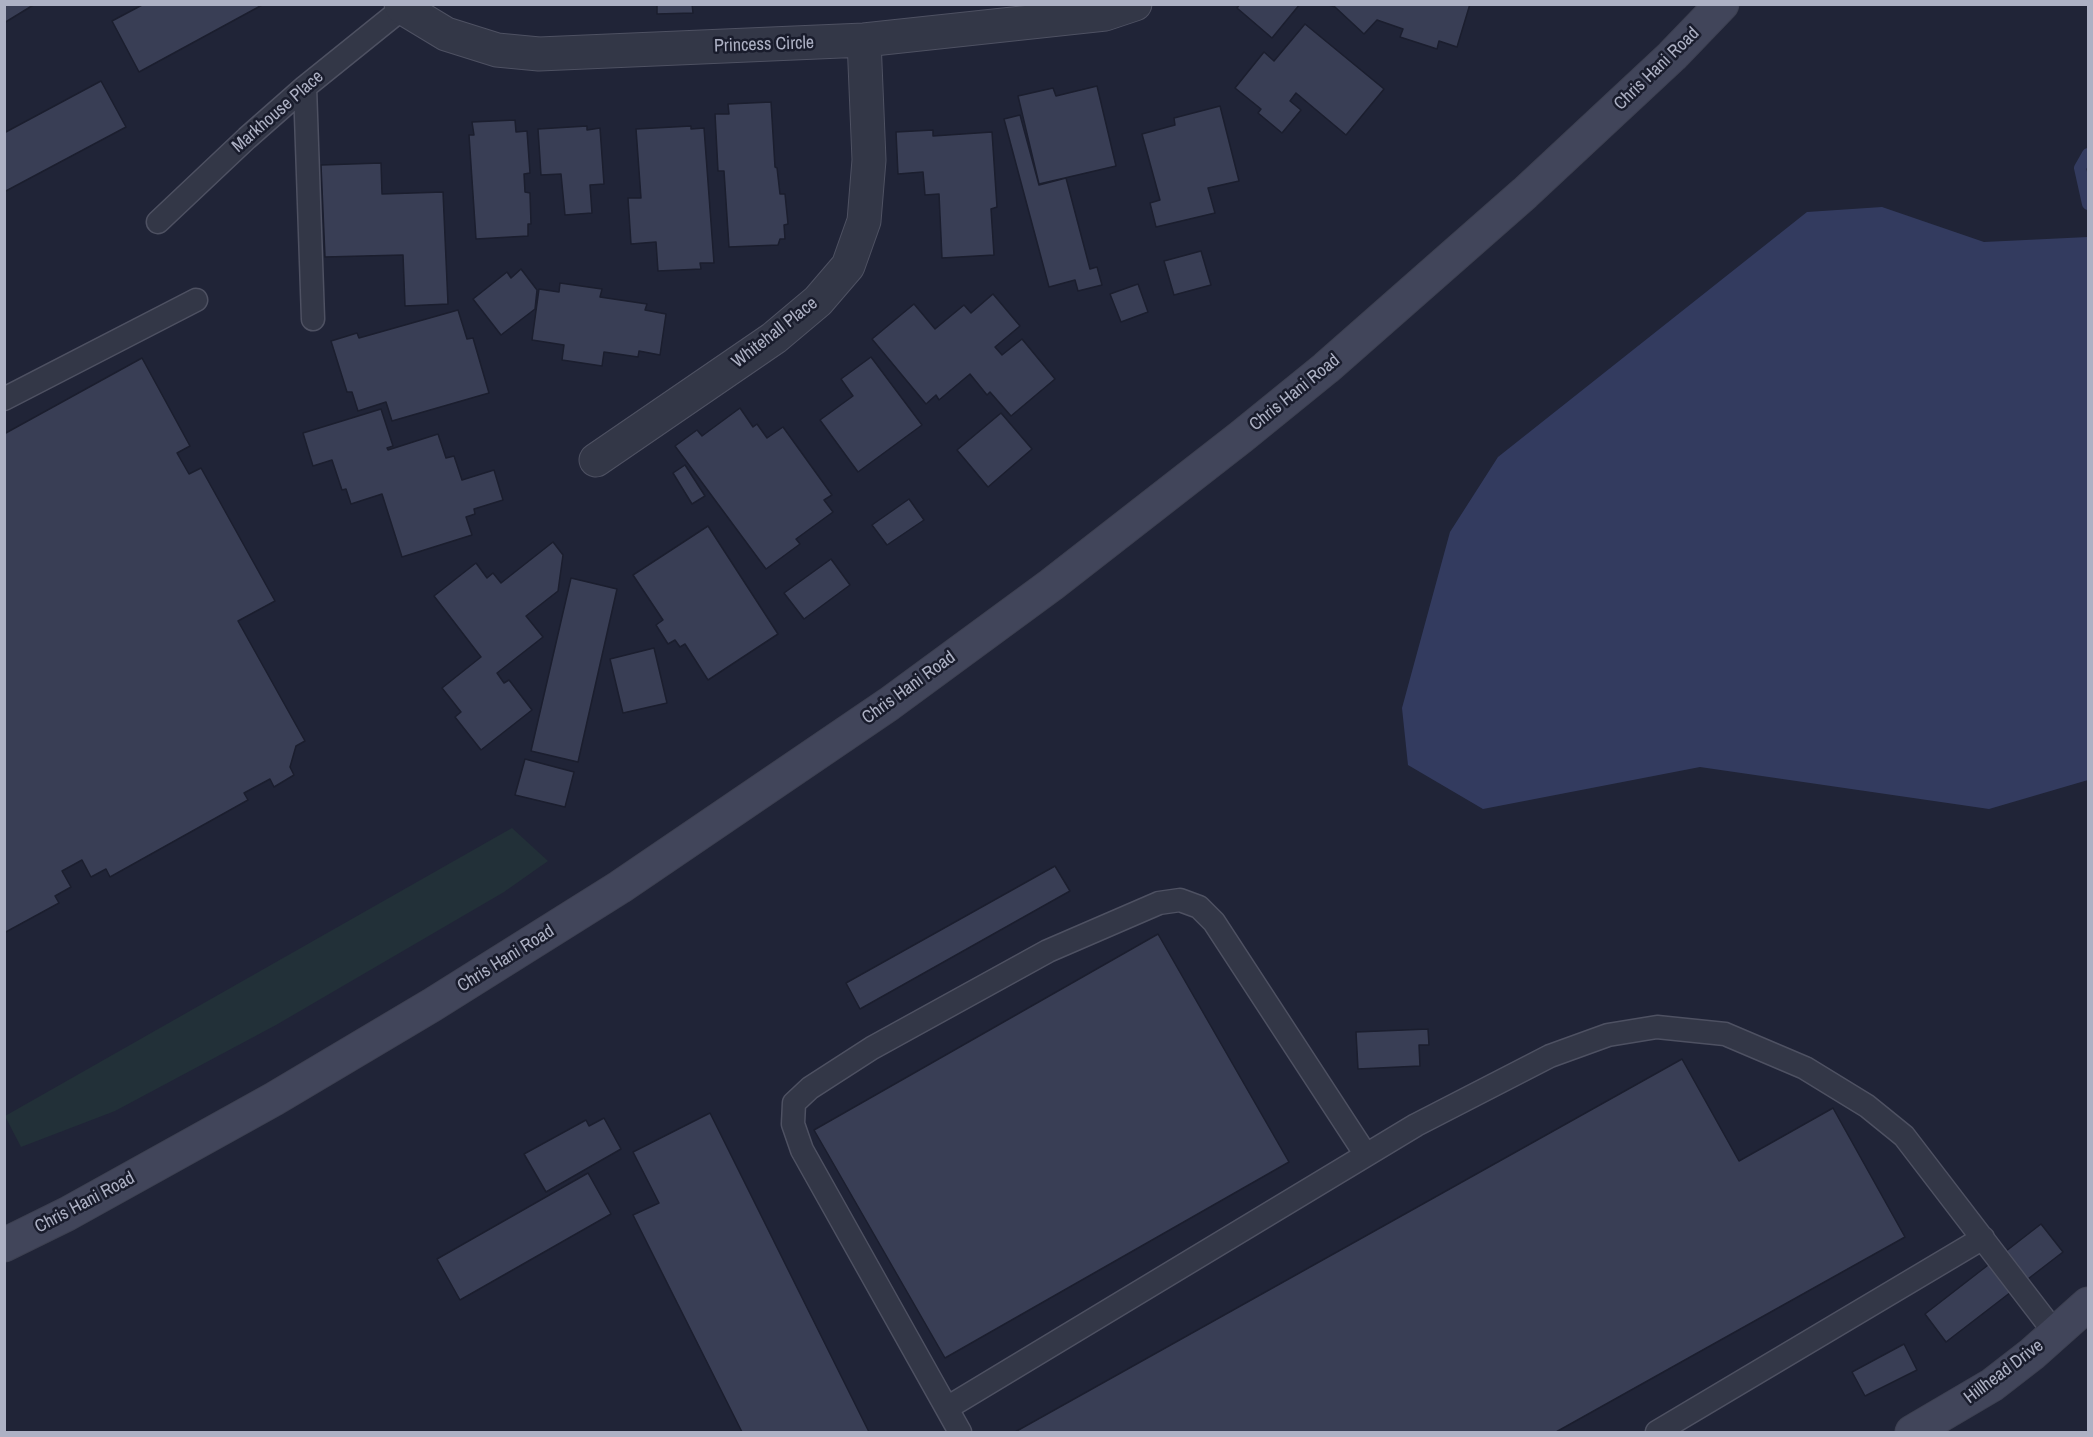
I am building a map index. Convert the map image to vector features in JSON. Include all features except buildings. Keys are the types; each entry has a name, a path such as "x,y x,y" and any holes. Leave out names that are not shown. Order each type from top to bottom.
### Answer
{"main road":[{"name":"Chris Hani Road","path":"4,1245 67,1214 274,1099 432,1005 620,887 889,704 1051,585 1326,368 1525,193 1672,56 1722,4"},
{"name":"Hillhead Drive","path":"1912,1432 1992,1385 2088,1304"}],"street":[{"name":"Princess Circle","path":"402,6 446,34 498,50 539,54 864,40 1105,14 1135,4"},
{"name":"Whitehall Place","path":"596,460 774,338 818,301 848,266 864,220 869,160 864,40"}],"lane":[{"name":"Markhouse Place","path":"158,222 247,138 402,6"},
{"path":"305,87 313,319"},
{"path":"4,399 196,300"},
{"path":"960,1432 802,1150 793,1124 795,1103 810,1088 872,1048 1048,951 1159,903 1180,900 1199,907 1214,922 1366,1155"},
{"path":"947,1408 1416,1125 1550,1056 1608,1035 1657,1027 1725,1034 1805,1068 1867,1106 1904,1136 2055,1333"},
{"path":"1657,1432 1983,1238"}],"shaded area":[{"path":"512,828 548,861 504,892 276,1025 115,1111 21,1147 5,1116"}],"water":[{"path":"1882,207 1984,242 2088,237 2088,780 1989,809 1700,767 1483,809 1408,765 1402,708 1450,532 1498,457 1807,212"}],"waterway":[{"path":"2088,154 2080,168 2088,204"}]}
